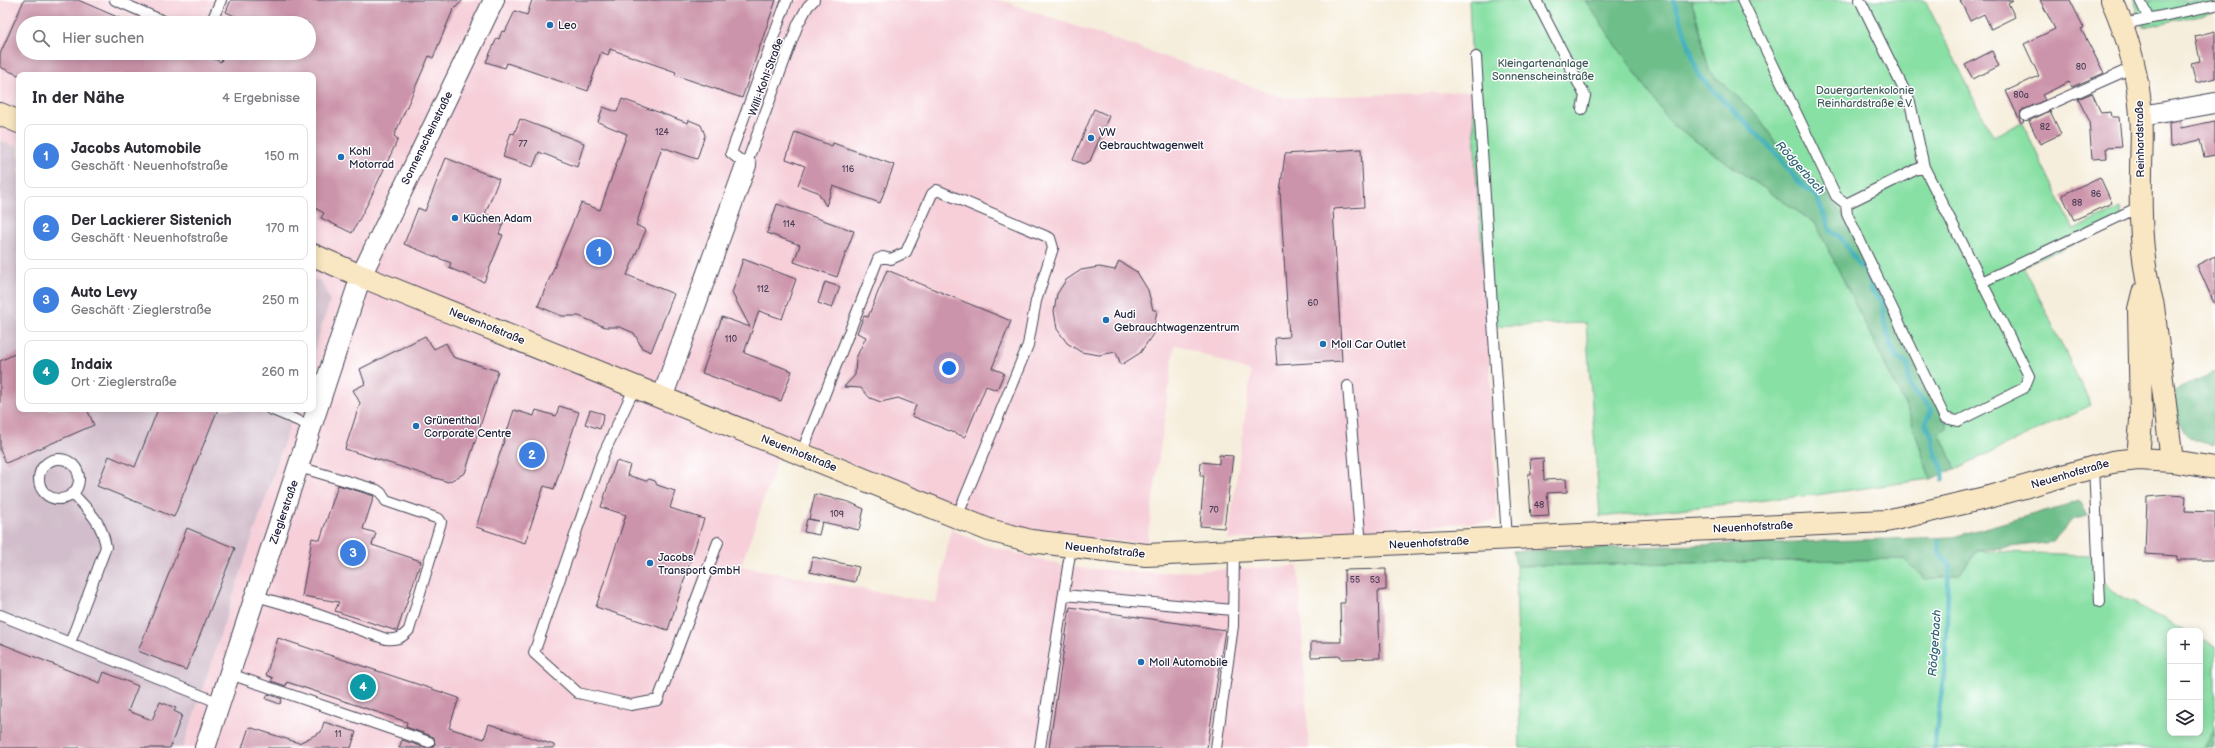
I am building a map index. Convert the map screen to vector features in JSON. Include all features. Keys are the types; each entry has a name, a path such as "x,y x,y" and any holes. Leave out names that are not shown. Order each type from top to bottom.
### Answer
{"street":[{"name":"Sonnenscheinstraße","path":"361,276 494,0"},
{"name":"Reinhardstraße","path":"2112,0 2123,24 2134,68 2142,116 2141,206 2146,282 2153,306 2172,461"},
{"path":"2142,116 2215,103"},
{"path":"0,114 16,121"},
{"path":"662,398 746,165"},
{"name":"Neuenhofstraße","path":"316,256 361,276 989,530 1030,541 1071,547 1146,555 1886,521 1985,498 2094,466 2138,459 2172,461 2215,468"},
{"name":"Zieglerstraße","path":"316,411 361,276"},
{"name":"Reinhardstraße","path":"2138,459 2141,420 2139,309 2146,282"},
{"name":"Zieglerstraße","path":"205,748 299,467 316,412"}],"lane":[{"path":"115,0 152,16"},
{"path":"214,16 221,0"},
{"path":"746,165 730,153 787,0"},
{"name":"Willi-Kohl-Straße","path":"746,165 798,24 808,6 814,0"},
{"path":"1536,0 1584,96 1582,109"},
{"path":"1742,0 1836,196 1846,204 1847,214 1945,418 1958,421 2024,388 2029,376 1924,167 1910,102 1860,0"},
{"path":"2140,0 2149,19"},
{"path":"2123,24 2215,5"},
{"path":"1476,57 1507,539"},
{"path":"2026,115 2134,68"},
{"path":"1846,204 1924,167"},
{"path":"801,454 878,259 883,257 891,259 906,252 932,194 937,190 1050,238 1053,248 1036,301 1028,345 957,517"},
{"path":"1982,282 2141,206"},
{"path":"1348,386 1361,546"},
{"path":"635,387 603,455 534,653 578,693 631,705 658,700 718,542"},
{"path":"277,412 311,426"},
{"path":"56,459 64,460 74,466 79,478 78,485 73,494 60,500 53,499 41,490 39,483 40,472 47,462 56,459"},
{"path":"2094,466 2100,602"},
{"path":"256,596 305,610 386,639 396,640 409,630 441,522 439,519 386,501 377,490 299,467"},
{"path":"70,643 106,547 104,532 97,520 73,494"},
{"path":"1040,748 1071,547"},
{"path":"1216,748 1232,633 1234,552"},
{"path":"1064,595 1233,610"},
{"path":"0,615 220,703"},
{"path":"230,674 429,742"}],"shaded area":[{"path":"0,0 1000,0 1285,98 1474,91 1476,171 1488,326 1497,521 1228,540 1251,372 1175,344 1147,543 1073,538 1023,531 958,510 786,435 741,566 936,603 951,529 985,545 1070,567 1146,573 1298,566 1309,748 183,748 294,412 316,412 316,344 330,301 322,282 316,279 316,72 16,72 16,147 0,140"},
{"path":"0,140 16,147 16,412 294,412 183,748 0,748"},
{"path":"316,279 322,282 330,301 316,344"}],"green space":[{"name":"Kleingartenanlage Sonnenscheinstraße","path":"1469,0 1585,0 1671,124 1816,224 1909,413 1930,479 1815,495 1600,517 1586,323 1488,326 1476,171"},
{"path":"1585,0 1691,0 1709,71 1758,116 1779,148 1817,182 1843,214 1948,428 1939,432 1955,469 1930,479 1909,413 1816,224 1671,124"},
{"name":"Dauergartenkolonie Reinhardstraße e.V.","path":"1691,0 1925,0 1993,136 2022,123 2074,230 2120,208 2123,222 2024,266 2091,405 1955,469 1939,432 1948,427 1843,214 1817,182 1779,148 1758,116 1709,71"},
{"path":"2134,0 2215,0 2215,12 2143,27"},
{"path":"2215,372 2215,445 2193,439 2186,434 2179,421 2174,391"},
{"path":"2080,501 2088,516 2074,519 2053,542 1976,551 1959,575 1925,579 1904,559 1516,566 1513,551 1953,537"},
{"path":"1976,551 2089,555 2108,589 2180,628 2167,628 2167,736 2203,736 2203,640 2215,646 2215,729 2204,748 1520,748 1516,566 1904,559 1925,579 1959,575"},
{"path":"2215,729 2215,748 2204,748"}],"building":[{"path":"24,0 78,0 115,16 17,16"},
{"path":"231,0 463,0 453,10 433,58 429,56 394,136 398,139 369,201 352,233 321,218 324,213 316,209 316,72 16,72 16,74 0,67 0,54 16,18 16,60 216,60 221,62 222,60 316,60 316,16 235,16 226,12"},
{"path":"532,0 776,0 742,98 675,75 676,72 610,49 608,55 601,52 588,91 507,63 505,68 486,62 497,38 499,39 502,31 505,32 515,11 527,15"},
{"path":"1960,0 2013,0 2008,3 2015,17 1991,29 1984,14 1970,21"},
{"path":"2040,0 2070,0 2084,28 2081,29 2104,73 2072,87 2069,82 2042,95 2045,100 2021,111 2020,117 2024,121 2021,123 2006,91 2039,76 2024,44 2055,29"},
{"path":"2215,31 2215,78 2196,83 2191,63 2200,61 2195,36"},
{"path":"1992,51 1999,66 1973,79 1965,65"},
{"path":"2092,93 2101,113 2111,112 2112,117 2119,117 2122,147 2106,148 2107,158 2092,159 2089,120 2078,99"},
{"path":"622,99 688,123 689,120 701,125 705,135 697,159 662,147 636,225 646,230 627,275 674,294 651,352 642,348 634,333 620,327 605,327 579,316 562,316 538,306 581,203 600,210 627,134 598,122 603,107 617,112"},
{"name":"VW Gebrauchtwagenwelt","path":"1094,109 1109,116 1090,161 1083,164 1073,160"},
{"path":"2050,111 2061,134 2040,144 2029,121"},
{"path":"520,119 584,143 577,167 539,152 533,167 503,157 511,133 514,134"},
{"path":"2180,121 2181,128 2215,121 2215,155 2204,157 2200,140 2170,147 2169,123"},
{"path":"795,132 832,146 833,143 894,165 880,203 833,186 826,206 818,192 798,185 805,166 786,159"},
{"path":"1361,149 1364,207 1333,209 1342,361 1277,365 1275,338 1289,337 1280,192 1285,154"},
{"name":"Küchen Adam","path":"446,158 499,179 485,214 504,221 499,234 503,235 484,282 449,268 451,263 404,244 418,208 425,211"},
{"path":"2100,177 2112,203 2074,220 2062,195"},
{"path":"777,204 854,231 837,277 794,262 800,245 767,233"},
{"path":"2215,256 2215,305 2197,265"},
{"path":"743,259 796,279 782,319 759,311 744,353 792,371 781,401 702,373 722,317 750,327 732,293"},
{"name":"Audi Gebrauchtwagenzentrum","path":"1119,261 1137,272 1148,290 1153,310 1157,310 1153,334 1140,353 1121,365 1116,352 1099,355 1081,352 1067,343 1057,329 1054,311 1057,294 1066,280 1081,270 1099,267 1115,270"},
{"path":"887,270 1011,321 992,368 1004,373 997,390 986,386 965,437 912,416 916,405 898,398 881,402 870,398 861,388 844,387 855,375 856,358 866,337 857,333 864,316 868,317"},
{"path":"825,282 840,287 832,308 818,303"},
{"name":"Grünenthal Corporate Centre","path":"425,336 434,349 446,343 453,357 498,371 465,473 448,482 345,449 360,403 353,390 365,384 360,369"},
{"path":"16,353 16,412 88,412 94,425 6,463 0,450 0,361"},
{"path":"559,406 579,412 554,489 544,486 525,543 476,527 514,410 534,416 536,410 556,416"},
{"path":"590,410 604,414 600,429 585,424"},
{"path":"157,412 217,412 174,517 97,486 109,456 135,467"},
{"path":"1219,455 1233,456 1224,528 1200,526 1204,476 1200,476 1201,462 1219,464"},
{"path":"1543,458 1544,480 1566,479 1567,492 1547,493 1549,516 1531,517 1528,474 1531,474 1530,459"},
{"name":"Jacobs Transport GmbH","path":"616,461 630,465 627,475 646,481 649,479 655,481 657,485 675,491 670,508 704,519 668,630 596,607 626,515 601,507"},
{"path":"338,485 374,496 363,529 376,533 372,545 421,561 397,631 335,611 339,602 302,596 312,538 320,540"},
{"path":"815,494 849,502 864,509 859,530 822,522 819,535 804,532 807,519 819,521 809,519"},
{"path":"2170,495 2186,496 2185,511 2215,512 2215,560 2177,560 2177,556 2145,554 2147,497"},
{"path":"187,528 235,548 186,670 138,651"},
{"path":"813,557 859,567 855,582 810,572"},
{"path":"1386,569 1386,590 1378,591 1380,658 1341,659 1341,656 1311,657 1311,642 1341,642 1340,603 1345,603 1344,570"},
{"name":"Moll Automobile","path":"1070,607 1225,630 1207,748 1049,748"},
{"path":"278,638 459,698 449,728 484,739 489,724 554,745 554,748 431,748 435,744 434,737 406,727 407,722 287,682 286,686 271,681 273,678 266,675"},
{"path":"0,643 100,683 104,672 138,686 128,711 152,720 160,702 176,708 174,711 182,715 170,748 0,748"},
{"path":"268,694 282,699 280,704 266,699"},
{"path":"324,722 356,732 351,748 242,748 249,727 299,743 321,732"},
{"path":"402,740 426,748 399,748"}],"waterway":[{"name":"Rödgerbach","path":"1674,0 1699,76 1775,152 1796,179 1816,196 1831,231 1842,239 1858,264 1864,269 1871,283 1871,290 1881,300 1884,308 1884,324 1889,335 1891,347 1897,357 1908,365 1909,386 1932,410 1926,421 1926,425 1931,434 1936,454 1943,469 1943,480"},
{"name":"Rödgerbach","path":"1934,748 1945,666 1949,566 1939,552 1939,541"}],"place":[{"name":"Leo","path":"550,25"},
{"name":"VW Gebrauchtwagenwelt","path":"1091,138"},
{"name":"Kohl Motorrad","path":"341,157"},
{"name":"Küchen Adam","path":"455,218"},
{"name":"Jacobs Automobile","path":"599,252"},
{"name":"Audi Gebrauchtwagenzentrum","path":"1106,320"},
{"name":"Moll Car Outlet","path":"1323,344"},
{"name":"Grünenthal Corporate Centre","path":"416,426"},
{"name":"Der Lackierer Sistenich","path":"532,455"},
{"name":"Auto Levy","path":"353,553"},
{"name":"Jacobs Transport GmbH","path":"650,563"},
{"name":"Moll Automobile","path":"1141,662"},
{"name":"Indaix","path":"363,687"}]}
